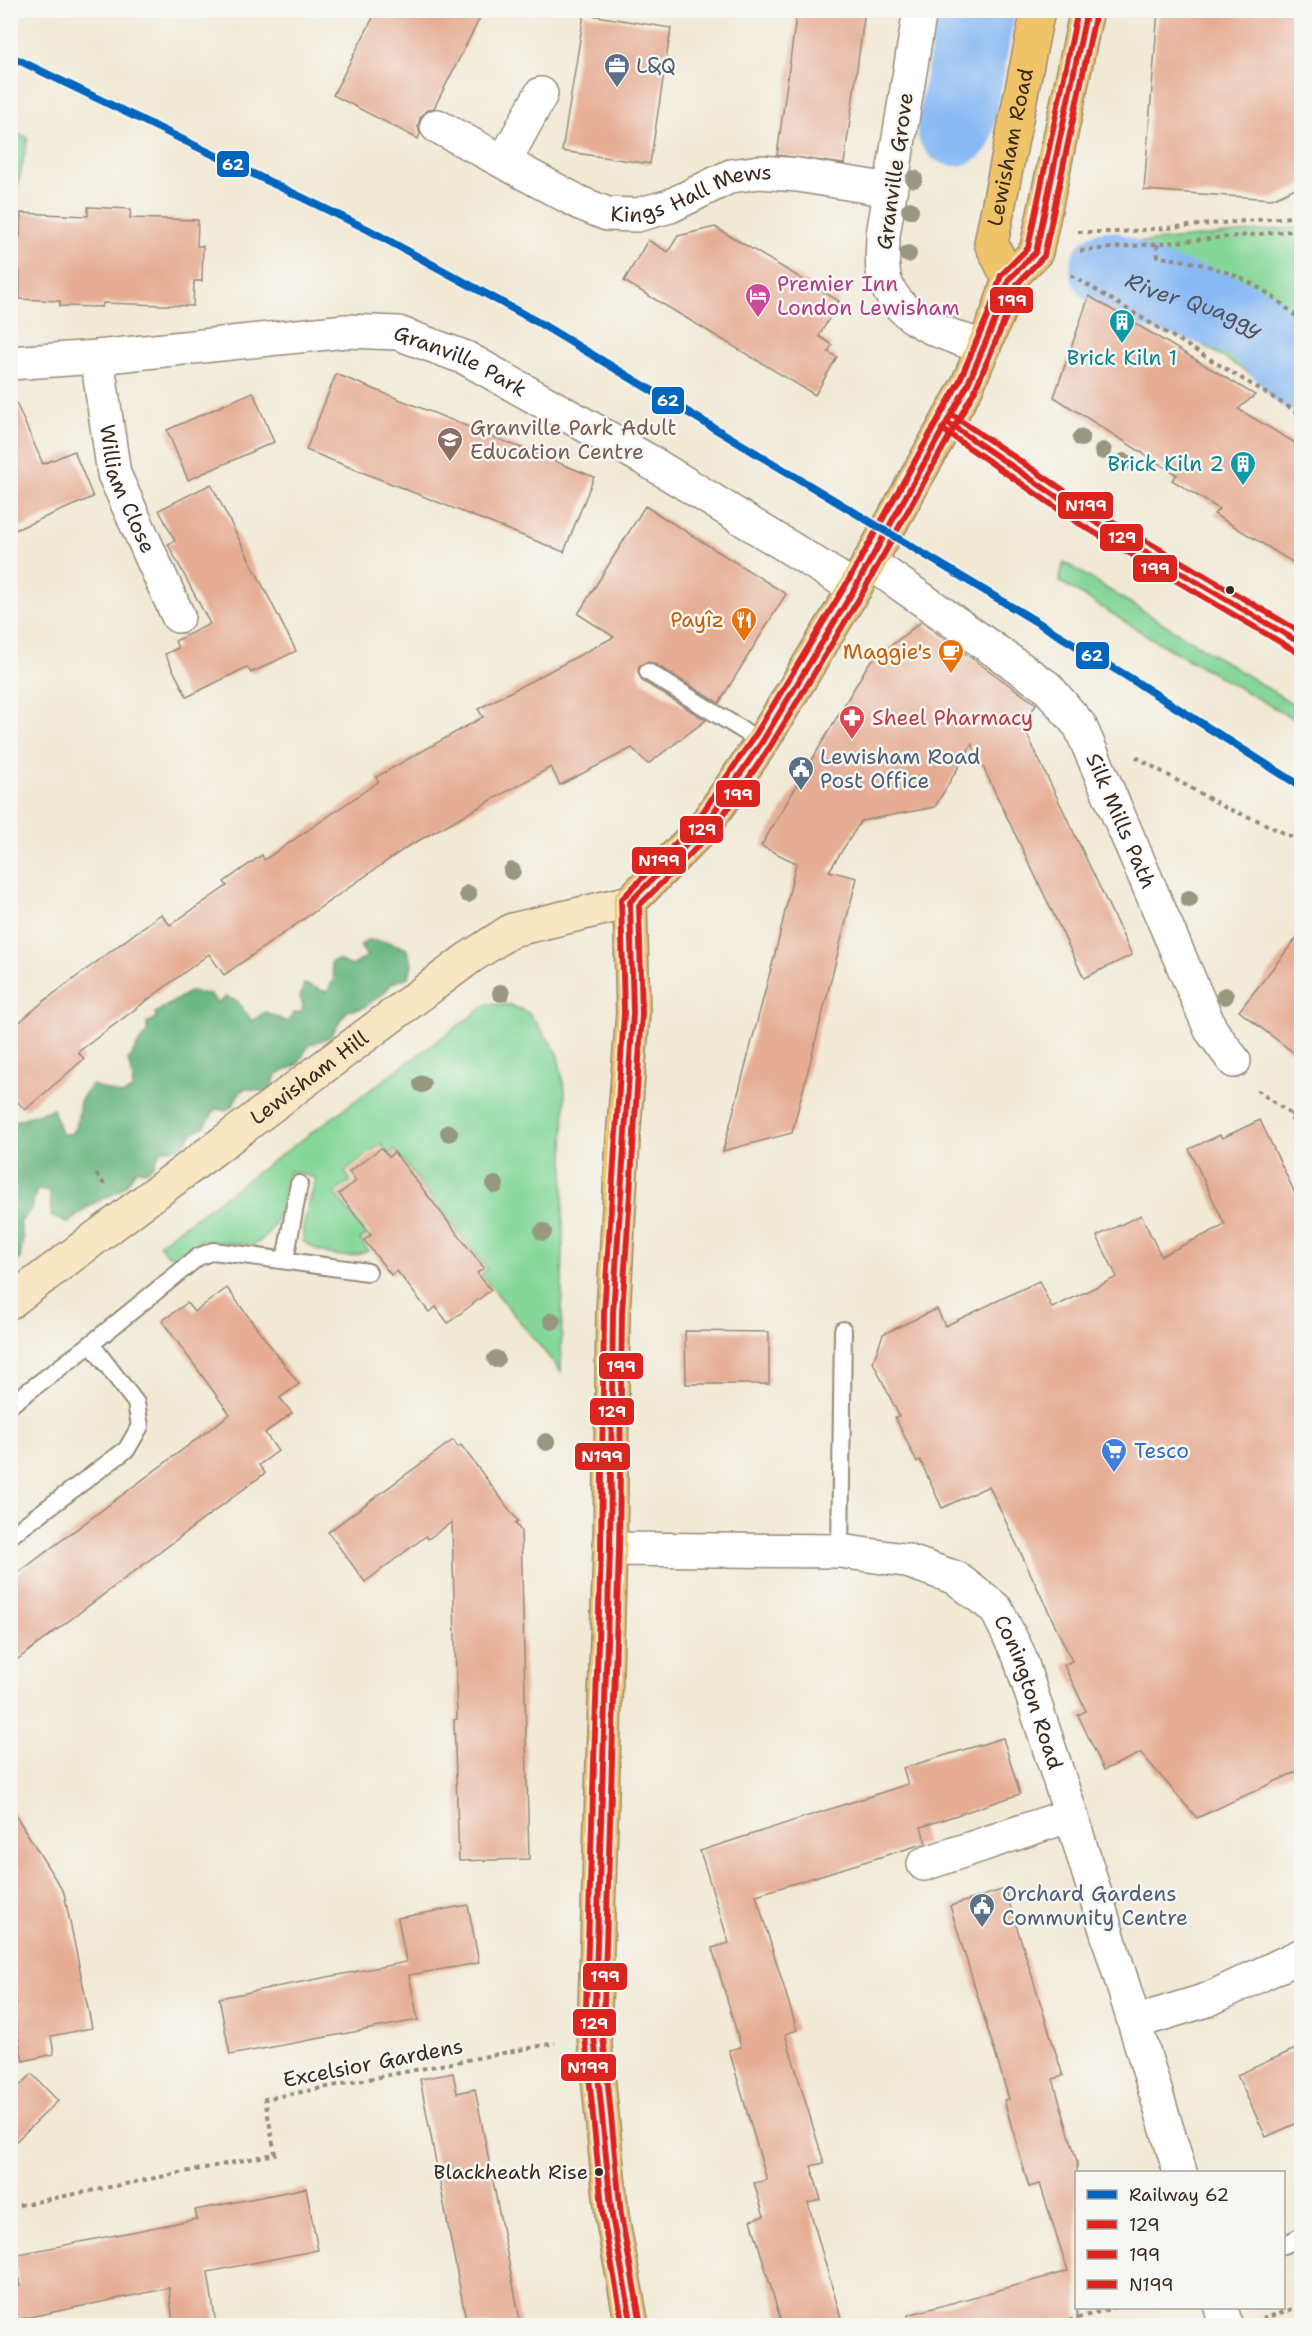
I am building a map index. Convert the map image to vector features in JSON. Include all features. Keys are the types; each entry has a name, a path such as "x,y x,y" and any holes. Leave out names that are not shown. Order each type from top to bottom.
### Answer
{"main road":[{"name":"Lewisham Road","path":"1009,279 991,243 1038,10"},
{"path":"632,2325 612,2216 594,2036 610,1549 613,1313 633,1013 630,902 703,828 762,742 862,575 967,386 1009,279 1036,252 1087,10"}],"street":[{"name":"Granville Grove","path":"920,10 883,235 883,269 886,285 895,299 912,316 937,331 984,347"},
{"path":"504,162 541,94"},
{"name":"Kings Hall Mews","path":"437,126 580,203 607,214 637,215 670,206 732,176 760,172 890,190"},
{"name":"Granville Park","path":"10,363 97,357 346,331 398,333 475,364 665,471 862,575"},
{"name":"William Close","path":"97,357 114,474 178,616"},
{"name":"Silk Mills Path","path":"862,575 1047,687 1080,726 1211,1030 1234,1061"},
{"name":"Lewisham Hill","path":"10,1302 469,958 512,930 630,902"},
{"name":"Conington Road","path":"610,1549 840,1551 904,1560 956,1578 996,1610 1019,1655 1071,1815 1180,2171"},
{"path":"924,1864 1071,1815"},
{"path":"1135,2022 1206,2000 1302,1955"},
{"path":"1222,2309 1226,2325"}],"lane":[{"path":"947,422 1085,516 1302,644"},
{"path":"648,672 719,718 762,742"},
{"path":"285,1260 299,1184"},
{"path":"10,1405 91,1344 198,1257 213,1251 368,1272"},
{"path":"840,1551 843,1330"},
{"path":"10,1536 127,1449 140,1426 136,1403 91,1344"},
{"path":"1285,2244 1302,2236"}],"path":[{"path":"1078,232 1120,232 1302,216"},
{"path":"1080,251 1302,230"},
{"path":"1157,244 1158,257 1223,269 1255,284 1285,305 1302,322"},
{"path":"1071,275 1302,414"},
{"path":"1132,755 1226,808 1302,842"},
{"path":"1234,1061 1257,1089 1289,1113 1302,1118"},
{"path":"1289,1113 1302,1140"},
{"path":"96,1174 100,1179"},
{"name":"Excelsior Gardens","path":"10,2207 275,2154 265,2099 559,2043"},
{"path":"1262,2319 1302,2306"},
{"path":"1060,2323 1106,2309"}],"green space":[{"path":"11,131 28,138 11,216"},
{"path":"1301,227 1301,405 1100,282 1123,244"},
{"path":"1064,562 1301,709 1301,723 1161,644 1059,581"},
{"path":"367,940 388,942 406,948 412,963 409,977 392,983 384,993 363,1008 347,1011 330,1037 309,1045 297,1065 276,1075 271,1089 265,1092 245,1088 237,1096 233,1106 225,1110 215,1109 205,1126 192,1133 182,1147 161,1150 153,1166 146,1171 136,1170 121,1189 91,1205 68,1223 51,1216 50,1192 37,1190 31,1209 20,1223 23,1239 20,1258 11,1266 11,1122 53,1109 61,1134 71,1134 77,1125 80,1101 91,1085 122,1095 132,1090 133,1079 128,1061 147,1033 147,1023 157,1018 155,1013 189,992 210,994 217,1003 226,997 237,1001 252,1021 265,1012 287,1022 294,1013 302,1012 303,1004 300,997 304,984 327,992 334,979 331,962 338,960 352,966 367,956 360,946"},
{"path":"488,1004 510,1005 527,1012 557,1052 565,1090 561,1372 481,1274 487,1269 395,1150 389,1154 381,1144 345,1172 351,1181 335,1193 367,1235 360,1239 368,1251 352,1256 334,1255 318,1250 303,1241 303,1227 316,1178 289,1171 276,1221 264,1238 254,1245 199,1241 176,1256 167,1254 159,1244"}],"building":[{"path":"377,10 484,10 434,108 427,110 420,118 418,139 333,95"},
{"path":"797,10 865,10 844,164 777,155"},
{"path":"1158,10 1302,10 1302,185 1272,199 1144,190"},
{"name":"L&Q","path":"584,14 671,28 650,164 562,151"},
{"path":"88,207 131,209 130,218 198,220 197,246 203,246 202,281 194,281 193,306 103,303 102,307 60,306 60,301 20,299 20,272 15,271 16,237 20,237 21,213 88,216"},
{"name":"Premier Inn London Lewisham","path":"715,227 839,301 819,336 832,345 828,352 837,357 815,395 624,281 648,240 668,252 678,236"},
{"name":"Brick Kiln 1","path":"1089,296 1255,395 1238,409 1302,447 1302,568 1214,514 1219,509 1172,480 1177,475 1054,397"},
{"name":"Granville Park Adult Education Centre","path":"336,374 594,477 564,552 306,450"},
{"path":"10,389 43,464 74,451 93,497 10,532"},
{"path":"253,392 274,442 188,480 167,430"},
{"path":"211,484 296,651 251,673 247,667 187,697 165,654 178,648 175,641 210,624 168,544 175,541 159,510"},
{"path":"645,506 786,594 719,703 653,663 648,662 639,666 638,672 642,681 706,720 648,764 632,748 560,785 551,767 407,847 224,975 209,954 78,1052 84,1059 25,1110 10,1093 10,1030 44,1001 161,914 170,925 227,886 224,882 262,855 264,860 378,782 376,777 483,717 478,709 614,637 578,614"},
{"path":"921,622 1036,704 1023,726 1132,955 1084,978 972,744 935,807 861,821 829,871 857,878 792,1133 723,1151 778,942 796,863 761,846 869,663"},
{"path":"1302,931 1302,1059 1239,1011"},
{"name":"Tesco","path":"1260,1120 1302,1208 1302,1769 1197,1818 1141,1753 1104,1770 1078,1715 1086,1711 1064,1665 1072,1661 989,1486 942,1508 920,1460 917,1462 895,1417 899,1416 873,1362 883,1334 937,1309 945,1326 1039,1281 1052,1308 1117,1277 1097,1236 1141,1215 1161,1256 1225,1225 1189,1149 1220,1135 1222,1138"},
{"path":"381,1148 389,1157 394,1152 484,1268 477,1273 491,1290 448,1323 436,1307 429,1312 397,1271 391,1275 364,1240 371,1235 339,1194 356,1181 349,1172"},
{"path":"227,1288 299,1384 280,1398 292,1413 265,1433 278,1451 259,1465 265,1473 10,1665 10,1579 230,1414 162,1321 187,1303 194,1312"},
{"path":"685,1331 769,1332 769,1384 686,1384"},
{"path":"453,1440 458,1447 461,1445 518,1521 515,1523 521,1531 529,1859 459,1861 454,1720 457,1719 452,1522 428,1539 426,1536 365,1582 328,1532"},
{"path":"1003,1738 1020,1794 921,1827 926,1843 756,1895 797,2030 785,2034 824,2163 811,2166 821,2200 808,2203 843,2325 782,2325 751,2220 764,2216 754,2183 767,2180 729,2050 741,2047 712,1948 729,1943 700,1851 908,1784 903,1768"},
{"path":"10,1806 64,1893 92,2028 51,2036 54,2054 23,2061 12,2006 17,2004 13,1987 10,1987"},
{"path":"1005,1889 1063,2076 1053,2079 1077,2162 1077,2171 1075,2171 1075,2309 1077,2309 1077,2325 909,2325 908,2315 1068,2271 1040,2184 1029,2187 1004,2100 1009,2099 950,1906"},
{"path":"468,1905 479,1963 409,1975 418,2020 230,2055 219,1998 406,1962 398,1918"},
{"path":"1302,2046 1302,2121 1266,2137 1237,2075"},
{"path":"453,2073 457,2093 475,2089 521,2325 467,2325 420,2079"},
{"path":"32,2074 58,2101 10,2147 10,2095"},
{"path":"306,2188 318,2250 208,2272 216,2325 173,2325 169,2288 10,2321 10,2288 20,2286 14,2255 197,2219 195,2210"}],"waterway":[{"name":"River Quaggy","path":"955,128 977,10"},
{"name":"River Quaggy","path":"1108,269 1152,290 1219,310 1254,326 1302,375"}],"rail line":[{"name":"62","path":"10,56 367,229 541,324 1125,675 1302,787"}],"transit line":[{"name":"N199","path":"623,2326 603,2217 585,2036 601,1549 604,1312 624,1013 621,900 696,822 754,737 847,583 959,382 990,310 1001,275 1028,248 1078,10"},
{"name":"129","path":"632,2326 612,2216 594,2036 610,1549 613,1313 633,1013 630,902 703,828 762,742 855,588 967,386 998,313 1009,279 1036,252 1087,10"},
{"name":"199","path":"641,2324 621,2215 603,2036 619,1549 622,1313 642,1014 639,906 710,834 770,747 863,592 975,390 1006,317 1017,284 1044,256 1096,12"},
{"name":"N199","path":"952,415 1090,508 1302,633"},
{"name":"129","path":"947,422 1085,516 1302,644"},
{"name":"199","path":"942,429 1080,524 1297,652"}],"place":[{"name":"L&Q","path":"617,89"},
{"name":"Premier Inn London Lewisham","path":"758,319"},
{"name":"Brick Kiln 1","path":"1122,345"},
{"name":"Granville Park Adult Education Centre","path":"450,463"},
{"name":"Brick Kiln 2","path":"1243,487"},
{"name":"Payîz","path":"744,643"},
{"name":"Maggie's","path":"951,675"},
{"name":"Sheel Pharmacy","path":"852,741"},
{"name":"Lewisham Road Post Office","path":"801,792"},
{"name":"Tesco","path":"1114,1474"},
{"name":"Orchard Gardens Community Centre","path":"982,1929"},
{"name":"Blackheath Rise","path":"599,2172"}]}
